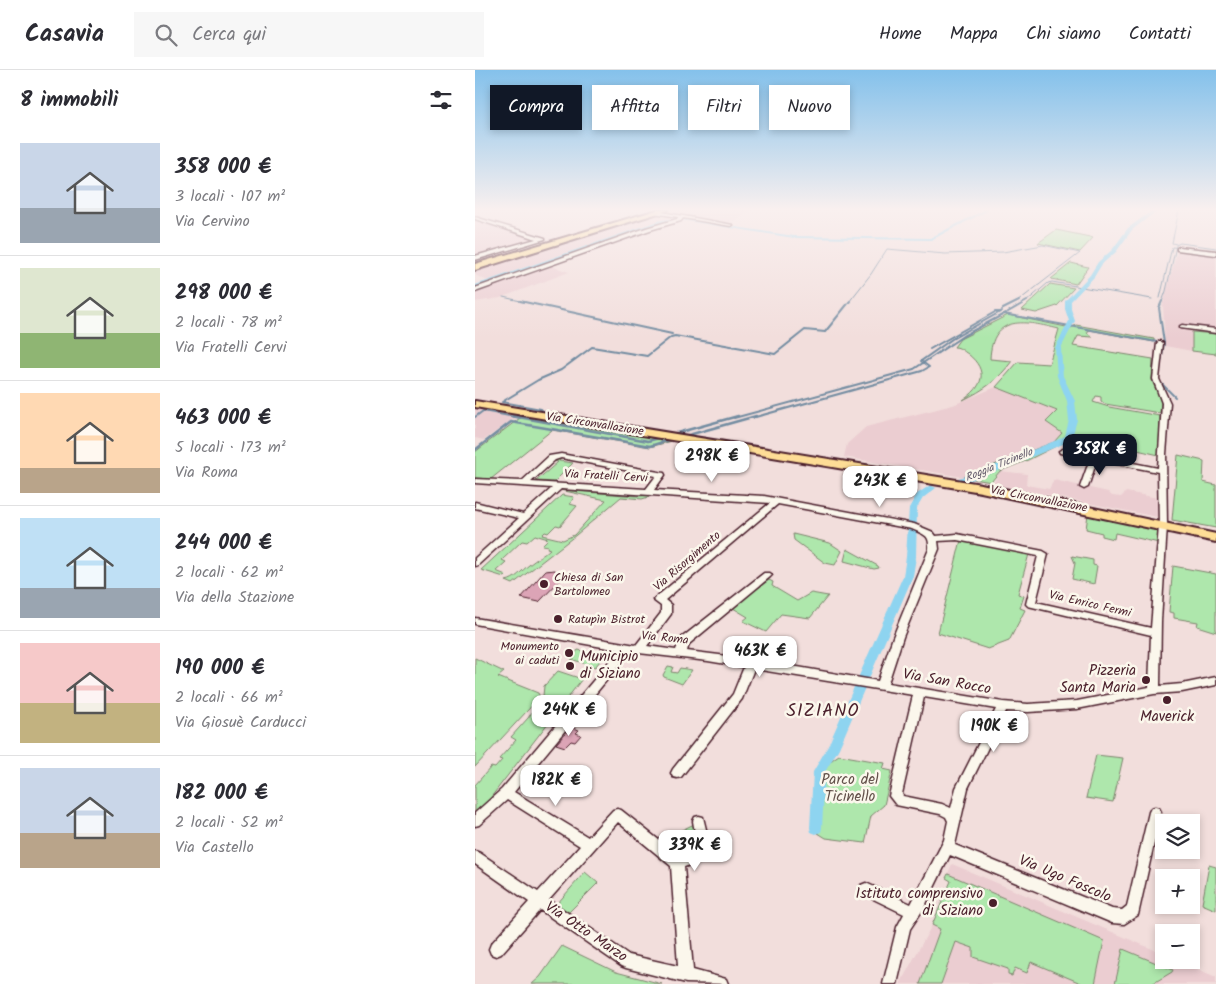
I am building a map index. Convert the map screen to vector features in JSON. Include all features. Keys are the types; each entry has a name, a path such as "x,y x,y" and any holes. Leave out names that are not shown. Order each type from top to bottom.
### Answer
{"main road":[{"path":"475,267 522,253"},
{"name":"Via Circonvallazione","path":"475,404 981,488 1216,538"}],"street":[{"path":"475,258 494,253"},
{"path":"475,290 581,253"},
{"path":"1182,327 1216,331"},
{"path":"1160,343 1155,380 1166,403 1162,454 1163,526 1155,632 1154,690 1182,688 1216,681"},
{"path":"1063,451 1163,471"},
{"path":"524,484 552,458 561,456 661,475 649,491"},
{"path":"1084,487 1094,457"},
{"name":"Via Fratelli Cervi","path":"475,481 649,491 777,501 914,527 929,534 934,539"},
{"path":"475,563 559,486"},
{"name":"Via Risorgimento","path":"639,649 666,614 666,606 658,600 777,501"},
{"path":"475,505 525,517"},
{"name":"Via Enrico Fermi","path":"934,539 957,537 1043,554 1031,604 1155,632"},
{"path":"882,686 899,635 934,548 934,539"},
{"path":"681,652 684,642 767,575"},
{"name":"Via Roma","path":"475,621 627,648 681,652 882,686"},
{"path":"475,821 506,793 627,648"},
{"path":"677,773 738,696 751,663"},
{"name":"Via San Rocco","path":"882,686 1003,706 1028,708 1077,705 1154,690"},
{"path":"919,693 895,796 900,800 946,810 955,820"},
{"path":"890,984 904,927 914,912 953,832 962,788 1003,706"},
{"path":"506,793 590,845"},
{"name":"Via Ugo Foscolo","path":"946,847 1112,916 1124,917 1133,910 1155,812"},
{"path":"496,949 617,814 677,862 686,976"},
{"path":"677,862 705,854 699,821"},
{"name":"Via Otto Marzo","path":"475,857 626,961 721,984"},
{"path":"866,889 914,912"}],"shaded area":[{"path":"475,253 503,253 475,262"},
{"path":"530,253 572,253 488,281 475,275 475,269"},
{"path":"1177,253 1216,253 1216,334 1192,332 1192,351 1165,346 1163,303"},
{"path":"549,265 569,272 500,298 475,302 475,291"},
{"path":"996,387 1058,411 1062,433 1054,442 963,477 844,457 847,444 866,427 953,405"},
{"path":"475,406 520,414 484,440 475,438"},
{"path":"1000,471 1027,474 1026,485 1049,489 1054,480 1108,492 1112,496 1121,497 1126,492 1158,498 1162,501 1162,518 993,484"},
{"name":"Istituto comprensivo di Siziano","path":"952,864 1155,950 1155,969 1198,969 1216,977 1216,984 900,984 932,925 951,881 946,878"}],"green space":[{"path":"1071,263 1088,267 1076,284 1051,279"},
{"path":"1050,284 1074,288 1057,306 1036,313 1022,310"},
{"path":"1008,315 1071,328 1076,325 1154,339 1154,342 1089,330 1087,333 1093,337 1078,336 1073,346 1153,359 1152,381 1161,400 1160,413 1105,404 1101,401 1101,397 1096,396 1093,402 1109,407 1160,416 1159,455 1076,436 1028,460 1000,471 991,482 963,477 1054,442 1062,433 1046,422 1057,411 996,387 1018,362 1049,364 1059,329 1023,323 1004,327 997,334 992,344 990,359 1012,361 990,384 963,400 979,384 981,373 975,360 960,348 954,347 960,339"},
{"path":"1192,332 1216,334 1216,354 1192,351"},
{"path":"524,415 672,441 650,447 552,430 491,479 475,478 475,452"},
{"path":"1178,455 1204,461 1203,482 1216,485 1216,528 1172,520"},
{"path":"562,458 559,461 573,463 554,482 536,481 558,462 553,461"},
{"path":"560,490 638,496 655,495 642,499 621,497 576,535 513,584 506,581 516,577 550,549 547,548 548,546 542,545 548,539 535,535 527,542 522,541 502,560 506,562 496,571 506,575 504,577 481,570 562,495 574,497 570,504 577,506 560,526 556,525 548,533 545,532 542,535 563,540 574,535 606,500"},
{"path":"1088,514 1156,528 1159,532 1159,543 1115,533 1114,539 1102,536 1102,533 1086,529"},
{"path":"793,534 830,543 842,551 835,565 825,563 794,540"},
{"path":"961,540 1029,554 1018,594 1024,596 1020,608 1025,610 1009,641 988,649 938,633"},
{"path":"847,549 879,568 874,569 844,561"},
{"path":"1072,556 1093,560 1093,565 1097,566 1094,584 1072,579 1075,563"},
{"path":"1173,566 1216,574 1216,632 1197,626 1198,622 1174,618 1174,613 1169,612"},
{"path":"769,580 773,582 772,586 797,601 811,593 828,596 810,618 781,614 766,632 743,621 748,617 733,608 701,634 697,632"},
{"path":"578,650 605,655 595,667 571,659"},
{"path":"475,658 504,672 498,677 538,693 540,697 475,767"},
{"path":"668,666 673,667 671,672 677,673 680,668 692,670 682,684 664,677 663,675"},
{"path":"558,671 582,679 488,801 475,812 475,785 491,767 495,768 502,760 499,759 516,740 511,737 528,718 543,696 544,686"},
{"name":"Parco del Ticinello","path":"839,755 885,763 883,769 892,771 884,805 871,816 865,843 826,838 818,833 818,790 820,780 830,762"},
{"path":"1096,755 1123,758 1113,802 1086,798"},
{"path":"694,824 696,852 691,855 666,838"},
{"path":"1209,865 1216,867 1216,910 1202,904"},
{"path":"585,872 598,883 568,913 556,905"},
{"path":"948,874 1104,941 1095,984 1083,984 1031,962 1027,973 1015,968 1012,976 1008,975 1008,969 973,957 973,948 956,942 941,984 920,984 940,929 932,925 951,881 946,878"},
{"path":"562,946 616,972 662,984 532,984 540,977"},
{"path":"1123,949 1155,962 1155,969 1173,970 1152,984 1115,984"}],"building":[{"name":"Chiesa di San Bartolomeo","path":"555,570 559,574 565,575 539,602 521,598 545,571"},
{"path":"571,727 579,730 576,733 581,735 575,742 571,741 565,747 556,744"}],"waterway":[{"path":"475,287 573,253"},
{"path":"849,302 885,253"},
{"path":"929,253 984,253"},
{"path":"1017,302 1080,253 1078,253"},
{"name":"Roggia Ticinello","path":"959,481 994,469 1068,437 1073,420 1071,401 1060,376 1058,348 1072,321 1068,309 1068,301 1092,276 1100,263 1112,253"},
{"path":"1160,298 1171,253"},
{"path":"1162,302 1175,253"},
{"name":"Roggia Ticinello","path":"1026,302 1048,283 1052,282 1152,299"},
{"path":"503,297 525,302"},
{"path":"520,301 672,334"},
{"path":"541,412 543,411 541,409 502,402 538,380 561,370 592,347 647,356 671,337 675,336 775,354 805,330 825,332 850,301"},
{"path":"1008,312 1027,301"},
{"path":"1162,301 1159,308 1164,343"},
{"path":"1003,309 1017,302"},
{"path":"930,349 995,312 1000,312"},
{"path":"923,363 921,361 952,339 1000,312"},
{"path":"923,363 963,336 1004,314"},
{"path":"1004,314 1157,342"},
{"path":"1160,369 1164,343"},
{"path":"734,418 914,369 923,363"},
{"path":"752,418 922,371 929,367 923,363"},
{"path":"1161,383 1175,397"},
{"path":"475,417 483,411 520,418"},
{"path":"513,416 648,441 659,438"},
{"path":"673,434 738,416"},
{"path":"685,436 756,416"},
{"path":"475,450 511,422 650,446 669,440"},
{"name":"Roggia Ticinello","path":"816,828 819,772 833,748 908,576 911,557 913,508 920,496 932,488"}],"place":[{"name":"Chiesa di San Bartolomeo","path":"544,584"},
{"name":"Ratupìn Bistrot","path":"558,619"},
{"name":"Monumento ai caduti","path":"569,653"},
{"name":"Municipio di Siziano","path":"570,666"},
{"name":"Pizzeria Santa Maria","path":"1146,680"},
{"name":"Maverick","path":"1167,700"},
{"name":"Istituto comprensivo di Siziano","path":"993,903"}],"district":[{"name":"SIZIANO","path":"823,711"}]}
